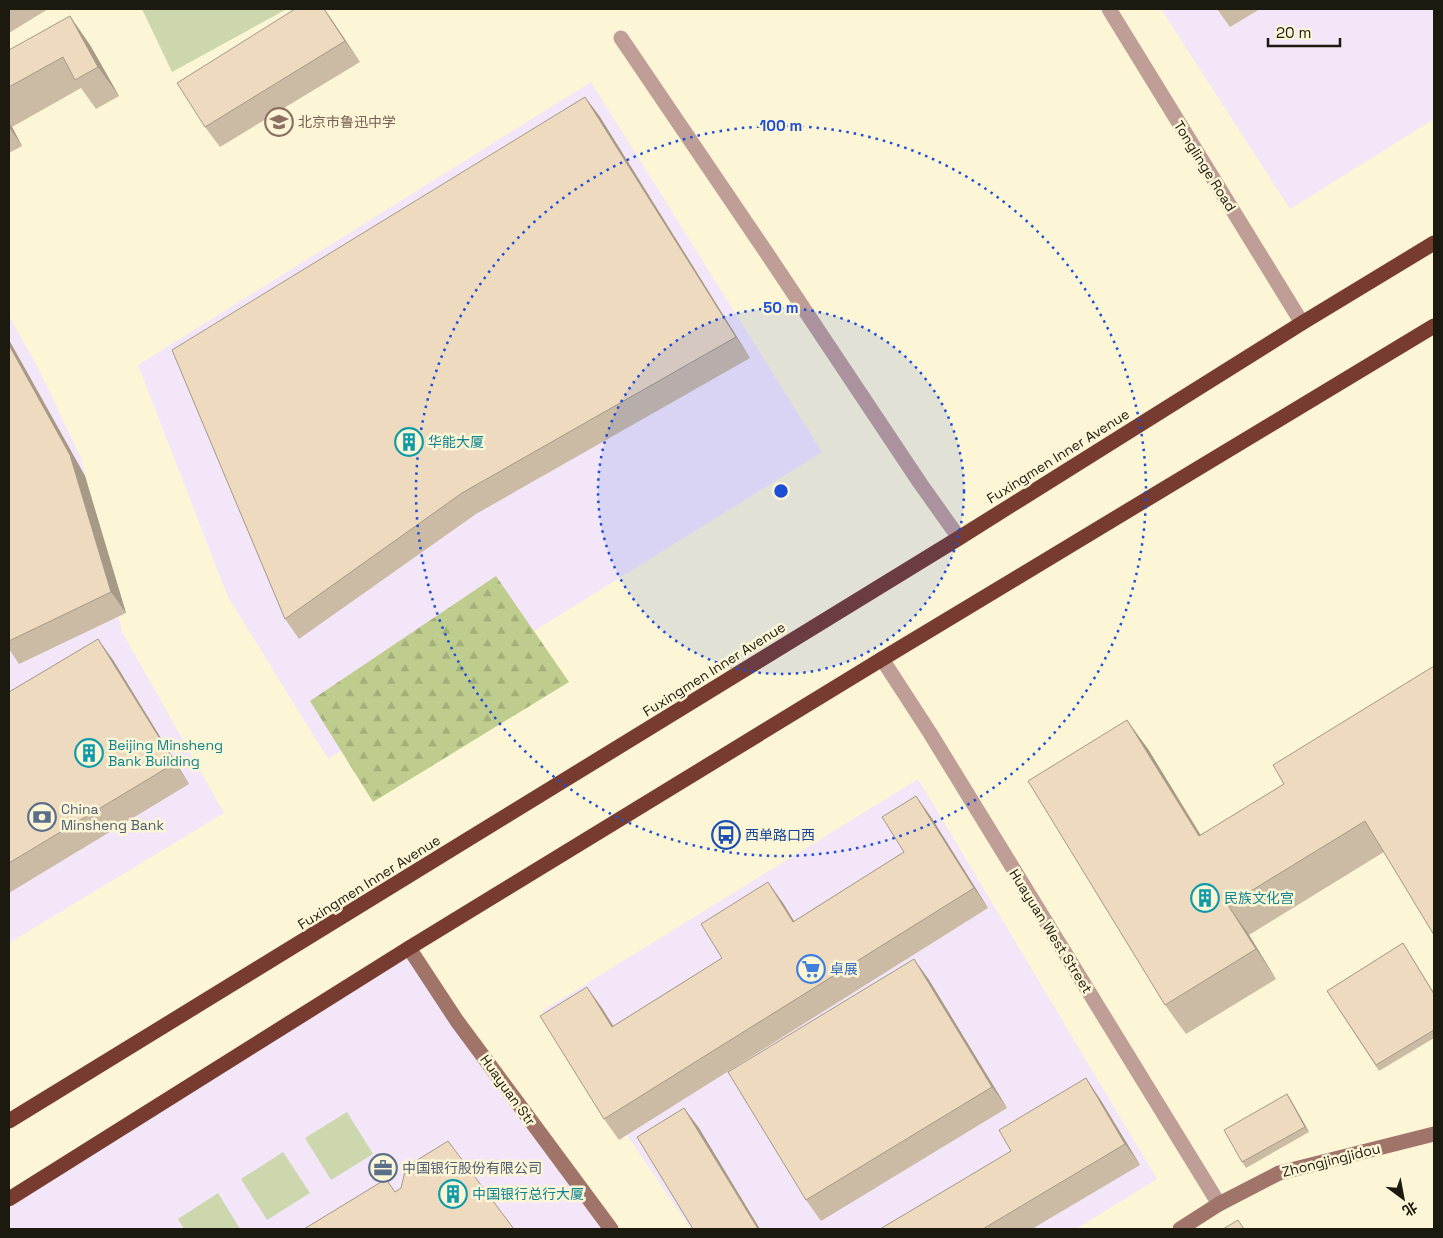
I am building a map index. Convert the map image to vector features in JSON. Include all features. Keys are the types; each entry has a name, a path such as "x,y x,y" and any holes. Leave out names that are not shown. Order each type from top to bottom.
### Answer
{"highway":[{"name":"Fuxingmen Inner Avenue","path":"9,1120 959,538 1302,323 1434,243"},
{"path":"9,1199 409,948 882,659 1434,326"}],"street":[{"name":"Tonglinge Road","path":"1109,9 1302,323"},
{"path":"620,38 959,538"},
{"name":"Huayuan West Street","path":"882,659 930,733 1219,1204"},
{"name":"Huayuan Str","path":"409,948 457,1021 611,1229"},
{"name":"Zhongjingjidou","path":"1180,1229 1219,1204 1279,1173 1434,1134"}],"shaded area":[{"path":"1161,9 1434,9 1434,119 1290,209"},
{"path":"591,82 822,452 328,759 228,597 138,365"},
{"path":"9,316 38,368 81,458 122,632 224,813 9,943"},
{"path":"918,779 1157,1179 1076,1229 691,1229 542,1011"},
{"path":"409,948 614,1229 9,1229 9,1193"}],"green space":[{"path":"142,9 287,9 172,72"},
{"path":"496,576 569,682 373,802 310,701"},
{"path":"347,1112 373,1154 331,1180 305,1138"},
{"path":"283,1152 310,1193 267,1220 241,1179"},
{"path":"218,1193 240,1229 184,1229 178,1219"}],"building":[{"path":"295,9 324,9 345,41 205,127 177,83"},
{"path":"70,16 98,67 75,80 63,57 9,87 9,50"},
{"name":"华能大厦","path":"585,97 736,337 462,493 285,619 172,350"},
{"path":"9,345 70,455 111,592 9,641"},
{"name":"Beijing Minsheng Bank Building","path":"98,639 175,763 9,863 9,692"},
{"name":"民族文化宫","path":"1434,666 1434,935 1365,821 1228,905 1256,949 1165,1005 1028,781 1127,720 1199,836 1284,784 1273,765"},
{"name":"卓展","path":"916,796 974,888 604,1119 540,1016 587,987 612,1027 722,958 701,924 768,882 793,922 904,852 882,817"},
{"path":"1403,943 1434,994 1434,1030 1376,1065 1327,991"},
{"path":"914,959 992,1087 806,1200 728,1072"},
{"path":"1086,1078 1125,1144 983,1229 880,1229 1011,1151 999,1130"},
{"path":"1287,1094 1305,1127 1242,1162 1224,1130"},
{"path":"684,1108 758,1229 693,1229 637,1137"},
{"path":"448,1141 514,1229 304,1229 386,1179 395,1192 401,1188 406,1167"},
{"path":"1238,1220 1244,1229 1223,1229"}],"place":[{"name":"北京市鲁迅中学","path":"279,122"},
{"name":"华能大厦","path":"409,442"},
{"name":"Beijing Minsheng Bank Building","path":"89,753"},
{"name":"China Minsheng Bank","path":"42,817"},
{"name":"西单路口西","path":"726,835"},
{"name":"民族文化宫","path":"1205,898"},
{"name":"卓展","path":"811,969"},
{"name":"中国银行股份有限公司","path":"383,1168"},
{"name":"中国银行总行大厦","path":"453,1194"}]}
